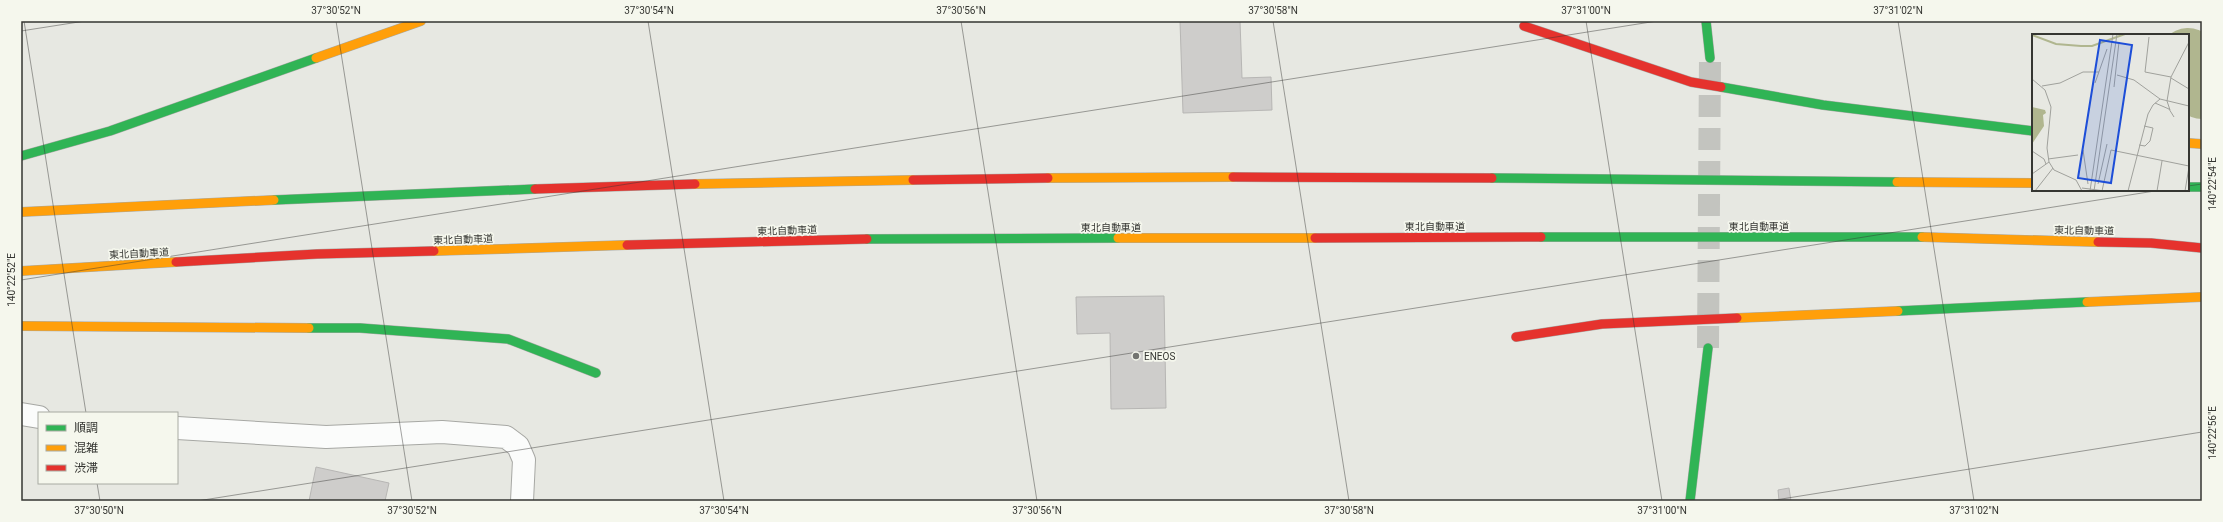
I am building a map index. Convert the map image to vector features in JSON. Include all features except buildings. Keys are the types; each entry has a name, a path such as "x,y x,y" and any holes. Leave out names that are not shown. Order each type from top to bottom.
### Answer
{"main road":[{"path":"21,156 110,131 421,21"},
{"path":"1706,21 1710,58"},
{"path":"1524,26 1690,82 1823,105 2032,131"},
{"path":"2189,143 2202,144"},
{"path":"21,212 309,198 840,181 1183,178 2032,183"},
{"path":"2189,186 2202,187"},
{"name":"東北自動車道","path":"21,271 317,254 843,239 1881,236 2151,243 2202,248"},
{"path":"1516,337 1602,324 2202,297"},
{"path":"21,326 360,328 508,339 596,374"},
{"path":"1690,501 1708,348"}],"street":[{"path":"21,414 38,417"},
{"path":"178,428 326,437 442,432 506,437 518,446 524,460 522,501"}],"waterway":[{"path":"2189,60 2202,89"}],"tunnel":[{"path":"1708,348 1710,58"}],"traffic: fast":[{"path":"1706,21 1710,58"},
{"path":"21,156 110,131 316,58"},
{"path":"1721,87 1823,105 2032,131"},
{"path":"1492,178 1897,182"},
{"path":"2189,187 2202,187"},
{"path":"274,200 535,189"},
{"path":"1541,237 1922,237"},
{"path":"867,239 1118,238"},
{"path":"1898,311 2087,302"},
{"path":"309,328 360,328 508,339 596,373"},
{"path":"1690,501 1708,348"}],"traffic: slow":[{"path":"316,58 421,21"},
{"path":"2189,143 2202,144"},
{"path":"1048,178 1233,177"},
{"path":"695,184 913,180"},
{"path":"1897,182 2032,183"},
{"path":"21,212 274,200"},
{"path":"1922,237 2098,242"},
{"path":"1118,238 1315,238"},
{"path":"434,251 627,245"},
{"path":"21,271 176,262"},
{"path":"2087,302 2202,297"},
{"path":"1737,318 1898,311"},
{"path":"21,326 309,328"}],"traffic: jam":[{"path":"1524,26 1691,82 1721,87"},
{"path":"1233,177 1492,178"},
{"path":"913,180 1048,178"},
{"path":"535,189 695,184"},
{"path":"1315,238 1541,237"},
{"path":"627,245 867,239"},
{"path":"2098,242 2151,243 2202,248"},
{"path":"176,262 317,254 434,251"},
{"path":"1516,337 1602,324 1737,318"}],"place":[{"name":"ENEOS","path":"1136,356"}]}
